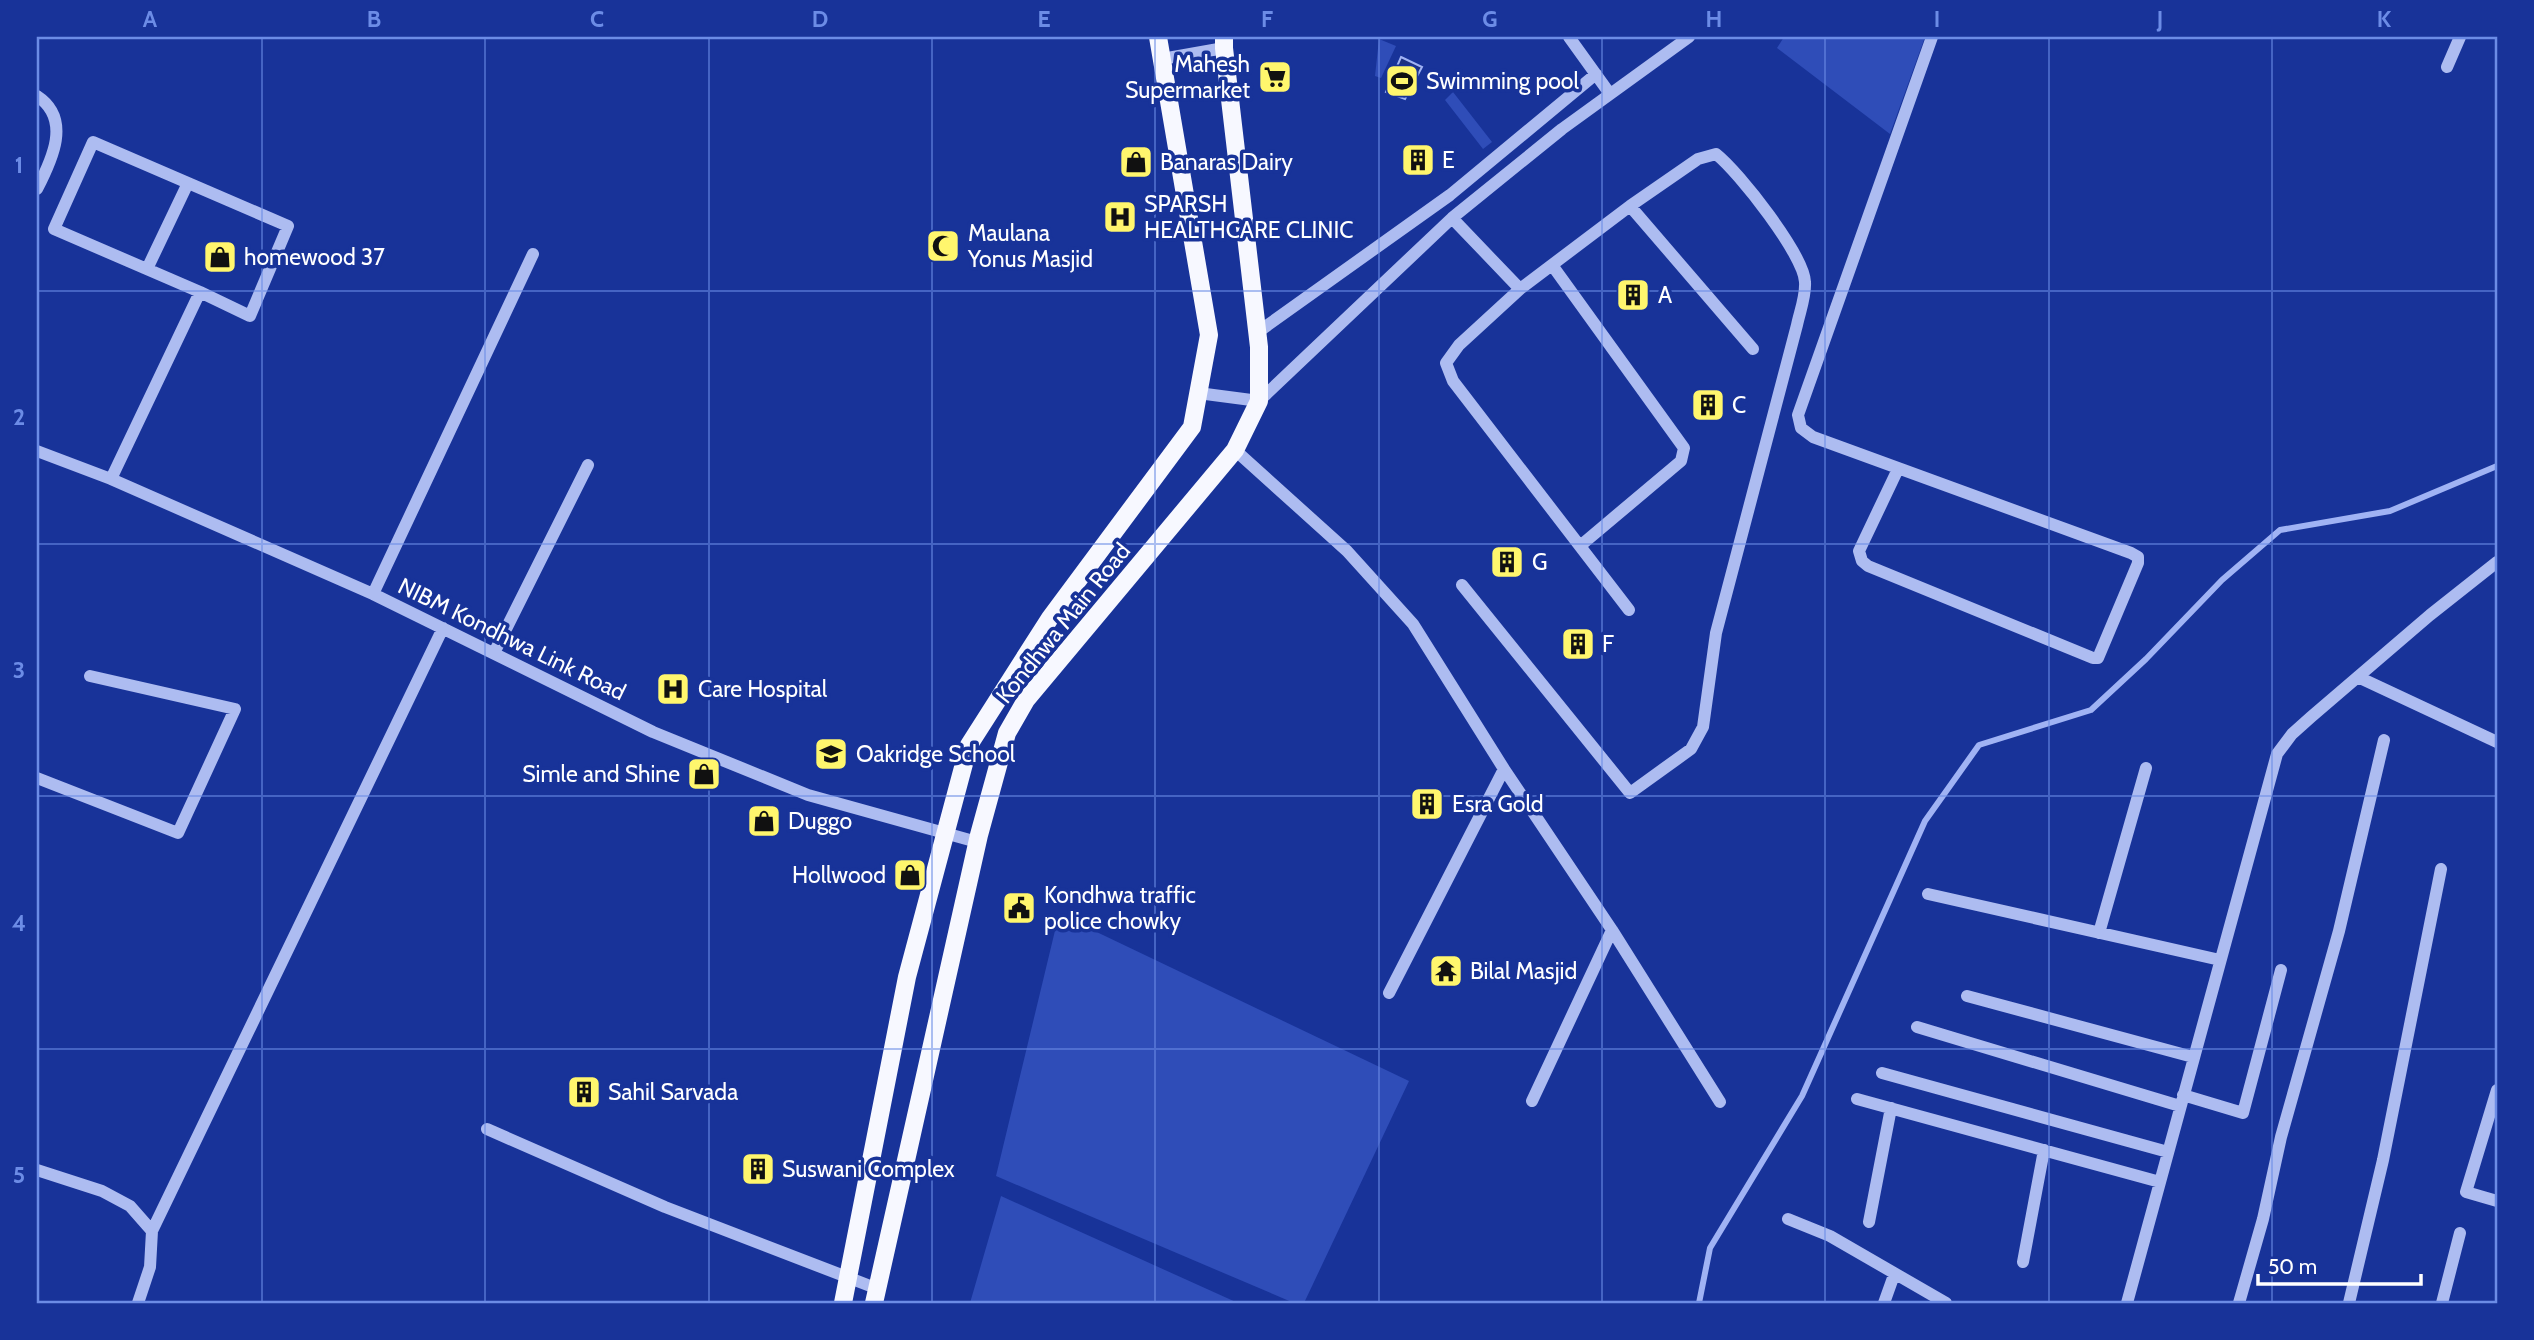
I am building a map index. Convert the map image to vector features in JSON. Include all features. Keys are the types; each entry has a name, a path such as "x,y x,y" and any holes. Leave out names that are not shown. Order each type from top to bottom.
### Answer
{"main road":[{"name":"Kondhwa Main Road","path":"843,1303 907,977 969,744 1050,618 1192,427 1209,335 1158,37"},
{"name":"Kondhwa Main Road","path":"876,1296 977,842 1007,733 1027,700 1235,450 1259,401 1258,332 1224,43"}],"street":[{"path":"1569,37 1610,94"},
{"path":"1198,393 1259,401 1452,218 1562,130 1689,37"},
{"path":"1898,468 1859,551 1862,561 1868,566 2093,658 2100,656 2138,563 2138,557 1898,468 1813,437 1801,428 1798,415 1932,37"},
{"path":"2447,67 2459,37"},
{"path":"1162,59 1224,43"},
{"path":"1258,332 1450,195 1596,74"},
{"path":"37,96 54,117 57,136 51,160 37,189"},
{"path":"93,142 288,226 250,316 147,270 54,229 93,142"},
{"path":"1462,585 1630,793 1691,749 1703,727 1716,633 1794,338 1805,281 1800,259 1732,166 1716,155 1698,159 1630,206 1520,289 1459,345 1446,363 1453,381 1629,610"},
{"path":"147,270 188,183"},
{"path":"1630,206 1753,349"},
{"path":"1452,218 1520,289"},
{"path":"373,594 533,254"},
{"path":"1552,265 1684,448 1681,461 1580,546"},
{"path":"111,479 200,292"},
{"path":"1235,450 1347,551 1413,624 1720,1102"},
{"name":"NIBM Kondhwa Link Road","path":"37,452 111,479 373,594 653,732 808,795 977,842"},
{"path":"494,653 588,465"},
{"path":"2131,1302 2193,1057 2277,754 2292,734 2497,562"},
{"path":"138,1303 150,1267 152,1231 443,628"},
{"path":"37,778 178,833 234,709 90,676"},
{"path":"2358,677 2497,742"},
{"path":"2239,1303 2263,1219 2281,1137 2339,931 2384,740"},
{"path":"2099,933 2146,768"},
{"path":"1390,993 1504,769"},
{"path":"2349,1303 2383,1160 2441,869"},
{"path":"1928,894 2220,960"},
{"path":"1532,1101 1612,930"},
{"path":"1917,1027 2182,1100 2243,1113 2281,970"},
{"path":"1967,996 2193,1057"},
{"path":"1882,1073 2168,1152"},
{"path":"2497,1090 2466,1192 2497,1200"},
{"path":"1857,1099 2160,1182"},
{"path":"1869,1222 1891,1108"},
{"path":"487,1129 665,1207 848,1278 876,1296"},
{"path":"2023,1262 2044,1150"},
{"path":"37,1170 102,1191 130,1206 152,1231"},
{"path":"1788,1219 1830,1236 1947,1303"},
{"path":"2442,1303 2460,1233"},
{"path":"1884,1303 1894,1275"}],"shaded area":[{"path":"1784,37 1925,37 1890,134 1777,48"},
{"path":"1379,39 1396,46 1381,78 1375,76"},
{"name":"Swimming pool","path":"1401,57 1422,67 1405,99 1386,92"},
{"path":"1453,92 1492,142 1483,149 1445,100"},
{"path":"1059,914 1409,1081 1304,1303 1294,1303 996,1176"},
{"path":"1001,1196 1238,1303 970,1303"}],"waterway":[{"path":"1699,1303 1710,1248 1802,1096 1925,821 1979,745 2091,710 2146,659 2222,580 2280,530 2390,511 2497,466"}],"place":[{"name":"Mahesh Supermarket","path":"1275,77"},
{"name":"Swimming pool","path":"1402,81"},
{"name":"E","path":"1418,160"},
{"name":"Banaras Dairy","path":"1136,162"},
{"name":"SPARSH HEALTHCARE CLINIC","path":"1120,217"},
{"name":"Maulana Yonus Masjid","path":"943,246"},
{"name":"homewood 37","path":"220,257"},
{"name":"A","path":"1633,295"},
{"name":"C","path":"1708,405"},
{"name":"G","path":"1507,562"},
{"name":"F","path":"1578,644"},
{"name":"Care Hospital","path":"673,689"},
{"name":"Oakridge School","path":"831,754"},
{"name":"Simle and Shine","path":"704,774"},
{"name":"Esra Gold","path":"1427,804"},
{"name":"Duggo","path":"764,821"},
{"name":"Hollwood","path":"910,875"},
{"name":"Kondhwa traffic police chowky","path":"1019,908"},
{"name":"Bilal Masjid","path":"1446,971"},
{"name":"Sahil Sarvada","path":"584,1092"},
{"name":"Suswani Complex","path":"758,1169"}]}
